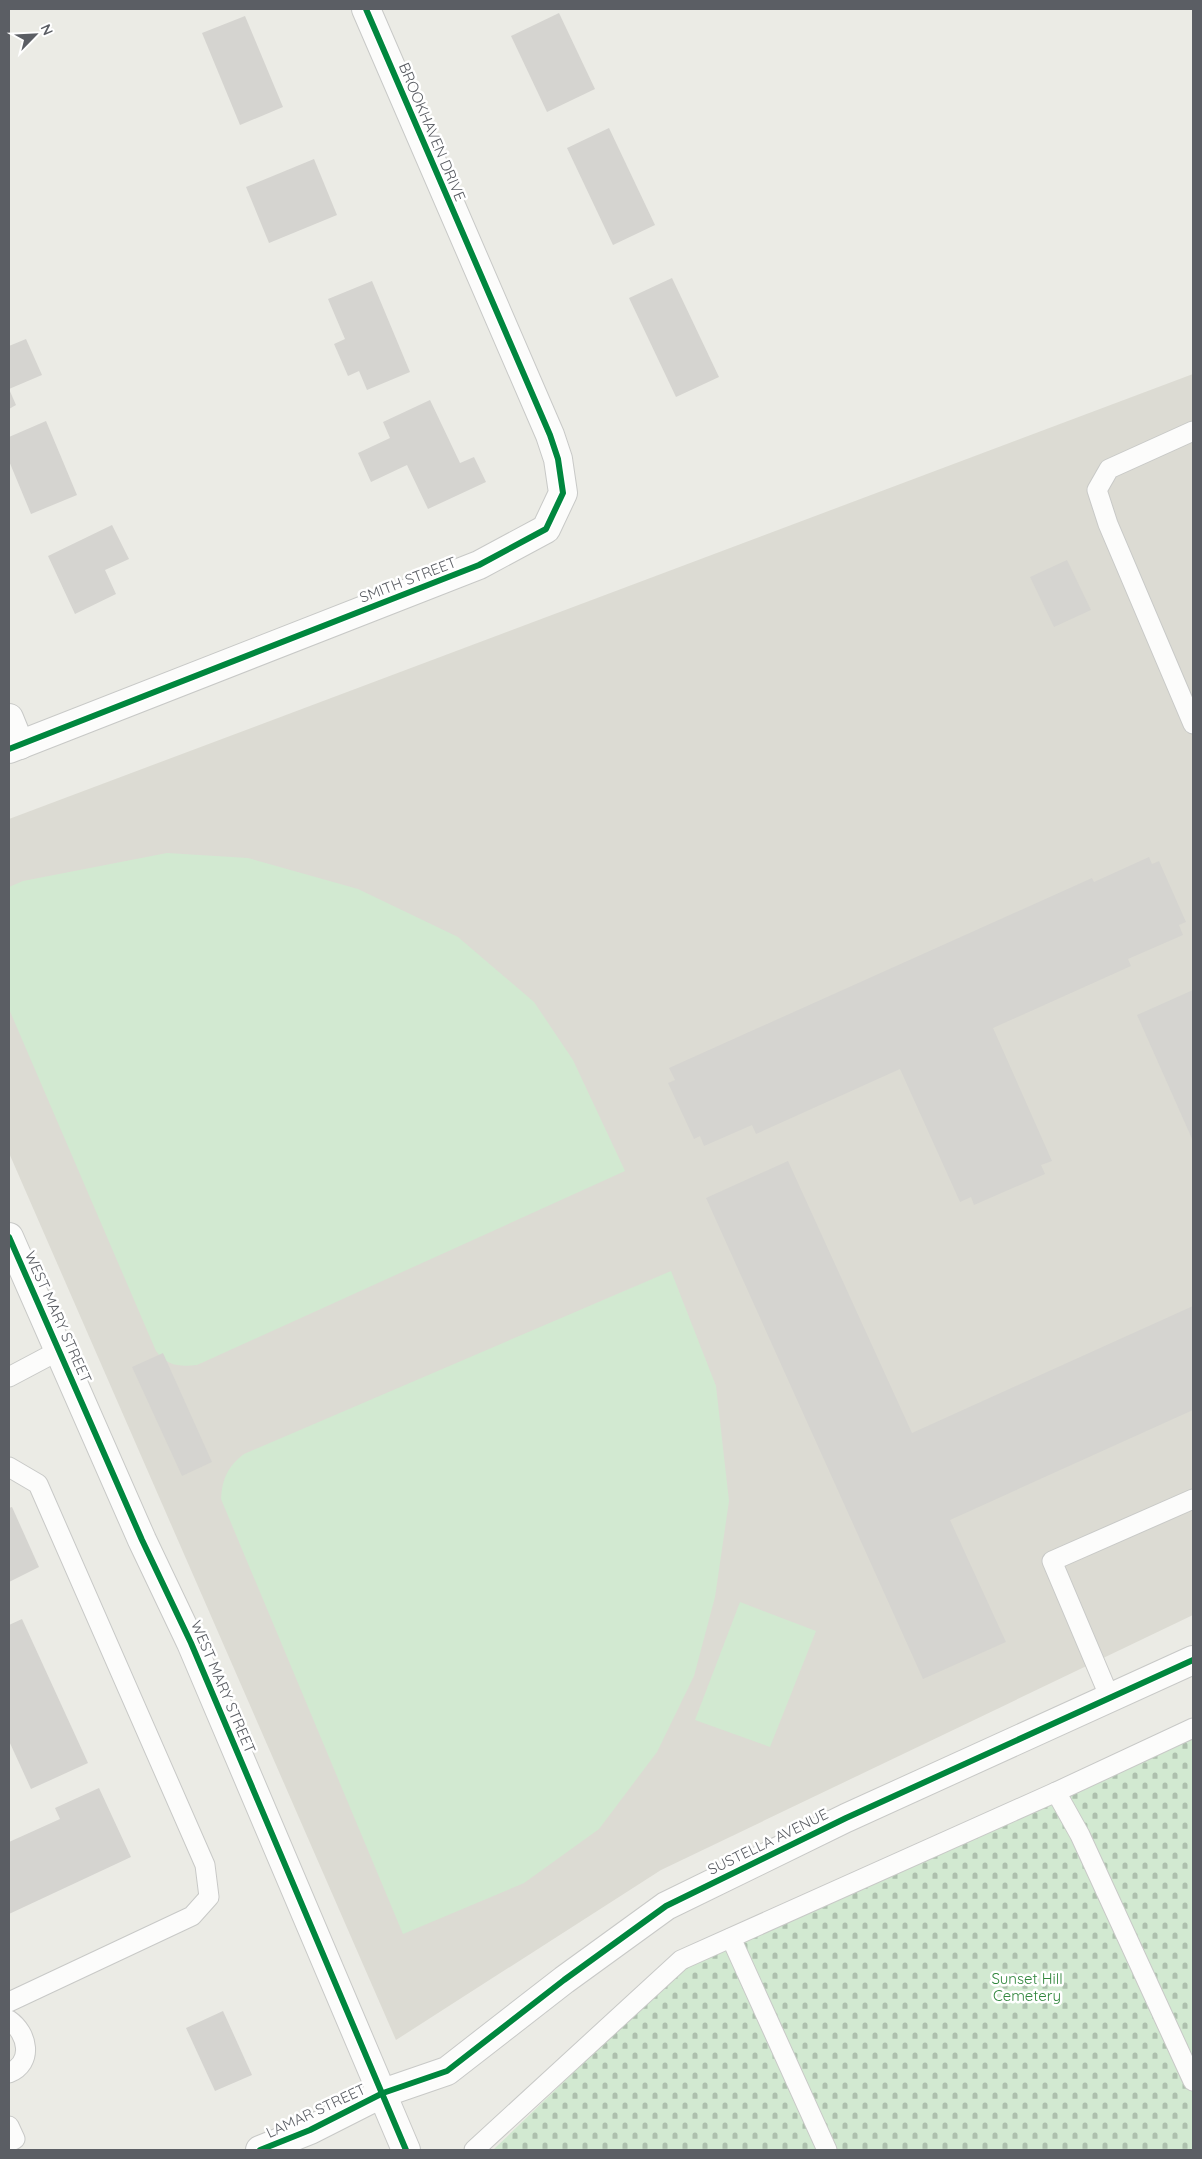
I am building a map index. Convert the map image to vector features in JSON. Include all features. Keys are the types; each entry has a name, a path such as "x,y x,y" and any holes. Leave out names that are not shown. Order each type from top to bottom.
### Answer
{"street":[{"name":"BROOKHAVEN DRIVE","path":"366,9 476,264"},
{"name":"SMITH STREET","path":"14,747 480,565 546,529 563,493 558,459 550,435 476,264"},
{"path":"9,718 14,747"},
{"name":"WEST MARY STREET","path":"9,1237 138,1531 191,1643 406,2150"},
{"name":"SUSTELLA AVENUE","path":"382,2093 447,2071 564,1980 666,1906 846,1818 1193,1660"},
{"name":"LAMAR STREET","path":"260,2150 310,2130 382,2093"}],"lane":[{"path":"1193,431 1109,469 1097,490 1111,532 1193,724"},
{"path":"9,1377 60,1350"},
{"path":"9,1467 38,1484 205,1865 209,1897 192,1916 9,2002"},
{"path":"1110,1698 1052,1561 1193,1499"},
{"path":"474,2150 681,1960 1056,1792 1193,1728"},
{"path":"1056,1792 1080,1835 1193,2081"},
{"path":"731,1938 826,2150"},
{"path":"9,2020 21,2033 27,2046 25,2058 16,2070 9,2073"},
{"path":"9,2126 15,2139 9,2142"}],"shaded area":[{"path":"1193,374 1193,1615 661,1870 396,2040 9,1153 9,819"}],"green space":[{"path":"167,853 248,858 358,889 458,937 534,1002 573,1060 625,1171 197,1365 185,1366 169,1363 156,1351 9,1009 9,887 23,881"},
{"path":"671,1271 716,1386 729,1501 715,1597 694,1676 657,1752 599,1829 524,1883 403,1934 221,1499 224,1479 234,1463 244,1454"},
{"path":"740,1602 816,1631 770,1747 695,1720"},
{"name":"Sunset Hill Cemetery","path":"1193,1730 1193,2150 493,2150 680,1970"}],"building":[{"path":"559,13 595,89 547,112 511,36"},
{"path":"245,16 283,107 240,125 202,33"},
{"path":"609,128 655,225 613,245 567,148"},
{"path":"314,159 337,215 269,243 246,187"},
{"path":"672,278 719,377 676,397 629,298"},
{"path":"372,281 410,372 367,390 359,371 348,376 334,344 345,339 328,299"},
{"path":"26,339 42,375 9,389 9,346"},
{"path":"9,389 16,405 9,409"},
{"path":"430,400 460,463 474,457 486,482 428,509 407,465 371,482 358,453 390,438 383,422"},
{"path":"46,421 77,495 31,514 9,461 9,437"},
{"path":"112,525 129,559 105,570 116,594 75,614 48,556"},
{"path":"1067,560 1091,610 1054,627 1030,577"},
{"path":"1149,857 1152,864 1159,861 1186,922 1179,925 1183,935 1128,959 1131,966 993,1028 1052,1161 1041,1165 1045,1174 974,1205 971,1197 960,1202 900,1069 756,1134 752,1125 704,1146 700,1136 694,1139 668,1083 675,1080 669,1068 1092,878 1094,882"},
{"path":"1193,990 1193,1141 1137,1015"},
{"path":"788,1161 912,1433 1193,1306 1193,1410 950,1520 1006,1642 923,1679 706,1198"},
{"path":"163,1353 212,1462 182,1476 132,1367"},
{"path":"12,1507 39,1567 9,1582 9,1508"},
{"path":"22,1619 88,1763 31,1789 9,1741 9,1625"},
{"path":"99,1788 131,1857 9,1914 9,1842 60,1819 55,1808"},
{"path":"223,2011 252,2075 215,2091 186,2028"}],"cycle path":[{"path":"9,749 479,565 546,529 563,493 558,459 550,435 366,9"},
{"path":"9,1237 142,1540 191,1643 406,2150"},
{"path":"260,2150 310,2130 383,2093 447,2071 564,1980 666,1906 846,1818 1193,1660"}]}
